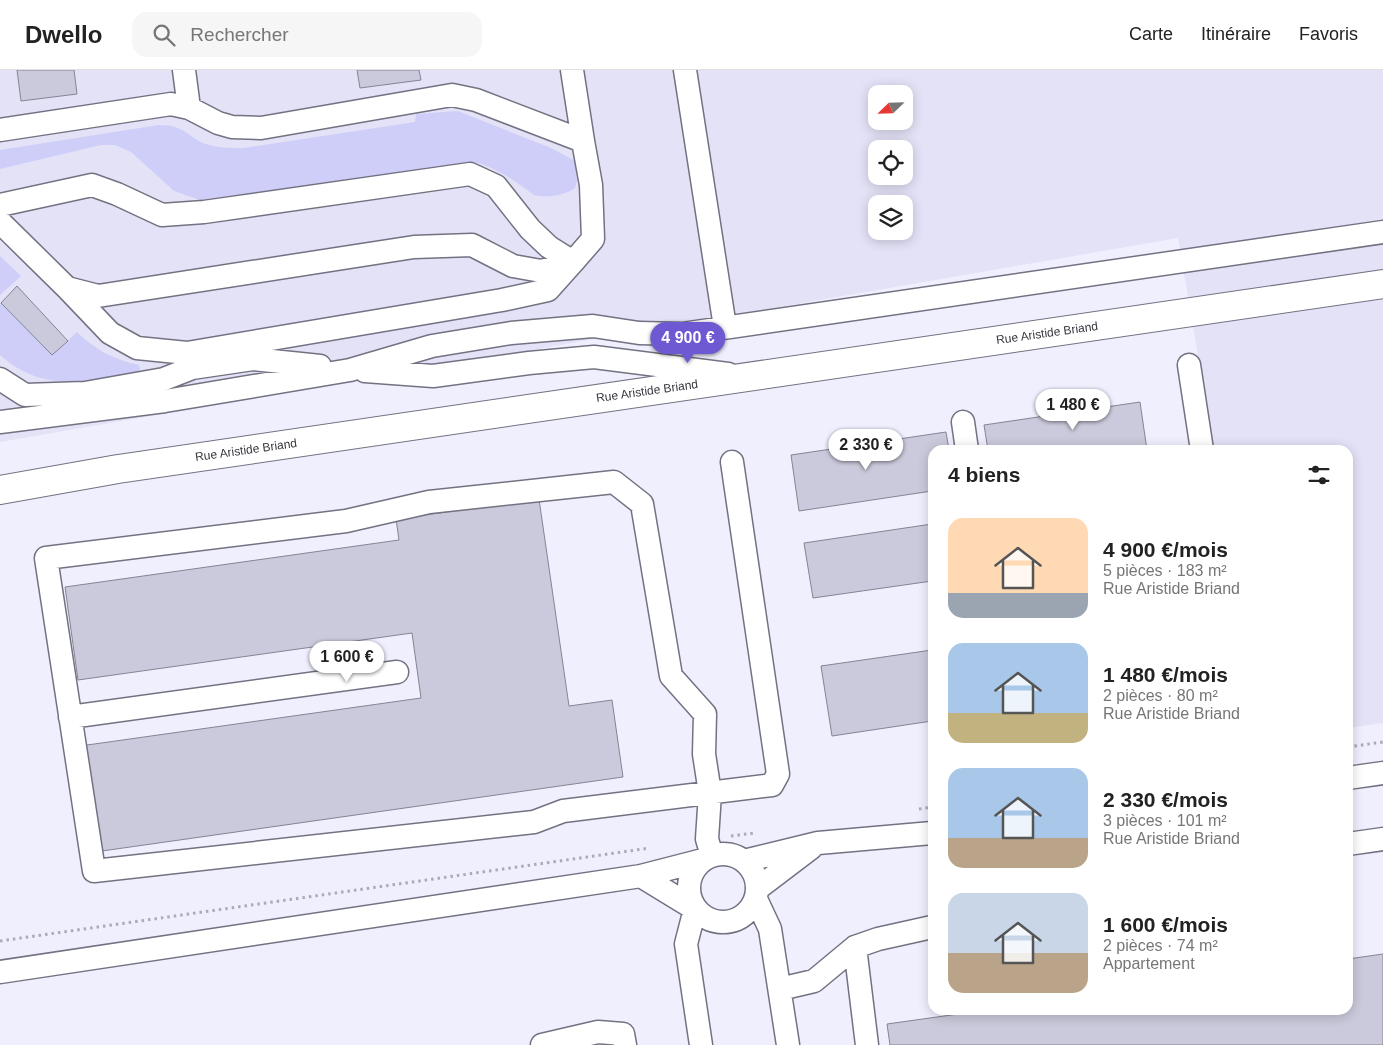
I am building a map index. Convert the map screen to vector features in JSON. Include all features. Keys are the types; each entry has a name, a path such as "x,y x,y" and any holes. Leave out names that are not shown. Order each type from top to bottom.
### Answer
{"main road":[{"name":"Rue Aristide Briand","path":"0,490 118,469 1383,284"}],"lane":[{"path":"184,70 189,108"},
{"path":"0,222 110,333 138,348 187,353 502,300 548,290 593,239 591,185 572,70"},
{"path":"685,70 725,327"},
{"path":"0,130 171,104 189,108 218,123 232,127 261,128 452,96 476,100 583,142"},
{"path":"0,205 92,185 117,194 162,215 204,212 470,174 496,186 530,229 549,247 573,262"},
{"path":"0,422 165,400 350,370 432,346 511,333 593,326 640,333 682,334 1383,232"},
{"path":"67,288 98,296 414,247 472,245 513,266 541,271 573,262"},
{"path":"0,396 85,393 164,379 192,368 253,359 350,370 433,376 529,363 594,357 746,377"},
{"path":"1189,365 1201,445"},
{"path":"0,379 25,395"},
{"path":"962,422 966,445"},
{"path":"701,1045 686,944 695,909 690,899 690,878 695,868 708,852 710,793 704,754 704,714 671,676 642,504 614,482 429,502 346,521 46,558 94,871 534,822 563,811 710,793 772,785 778,774 732,462"},
{"path":"70,717 397,672"},
{"path":"1353,777 1383,773"},
{"path":"744,861 818,843 928,833"},
{"path":"1353,843 1383,839"},
{"path":"756,894 818,843"},
{"path":"0,972 641,876 708,852 728,855 744,861 751,868 756,878 756,894 751,909 743,917 723,923 712,921 702,916 695,909 641,876"},
{"path":"756,894 770,929 788,1045"},
{"path":"780,989 814,982 855,948 878,939 928,928"},
{"path":"855,948 866,1045"},
{"path":"542,1045 598,1032 623,1034 625,1045"}],"path":[{"path":"1353,746 1383,742"},
{"path":"913,810 928,808"},
{"path":"708,852 756,832"},
{"path":"0,941 658,846"}],"shaded area":[{"path":"0,70 1383,70 1383,723 1353,727 1353,445 1213,445 1178,238 0,442"},
{"path":"458,111 551,148 575,161 577,180 575,188 555,196 534,195 496,170 472,162 200,200 174,191 131,152 115,145 101,145 0,169 0,150 159,125 176,127 209,145 244,148 415,122 416,114"},
{"path":"0,256 21,276 0,295"},
{"path":"0,302 52,355 77,332 91,344 106,353 139,365 140,371 101,378 67,381 50,380 34,376 17,368 0,355"}],"building":[{"path":"17,70 74,70 77,94 21,101"},
{"path":"357,70 419,70 421,80 360,88"},
{"path":"17,286 68,341 52,355 1,303"},
{"path":"1140,402 1146,445 987,445 984,425"},
{"path":"946,432 948,445 928,445 928,492 799,511 791,455"},
{"path":"539,499 569,706 612,700 623,777 95,852 80,746 421,698 412,633 78,680 65,587 399,540 396,519"},
{"path":"928,525 928,582 813,598 804,543"},
{"path":"928,651 928,722 832,736 821,666"},
{"path":"1383,954 1383,1045 890,1045 887,1024 951,1015 1353,1015 1353,958"}]}
